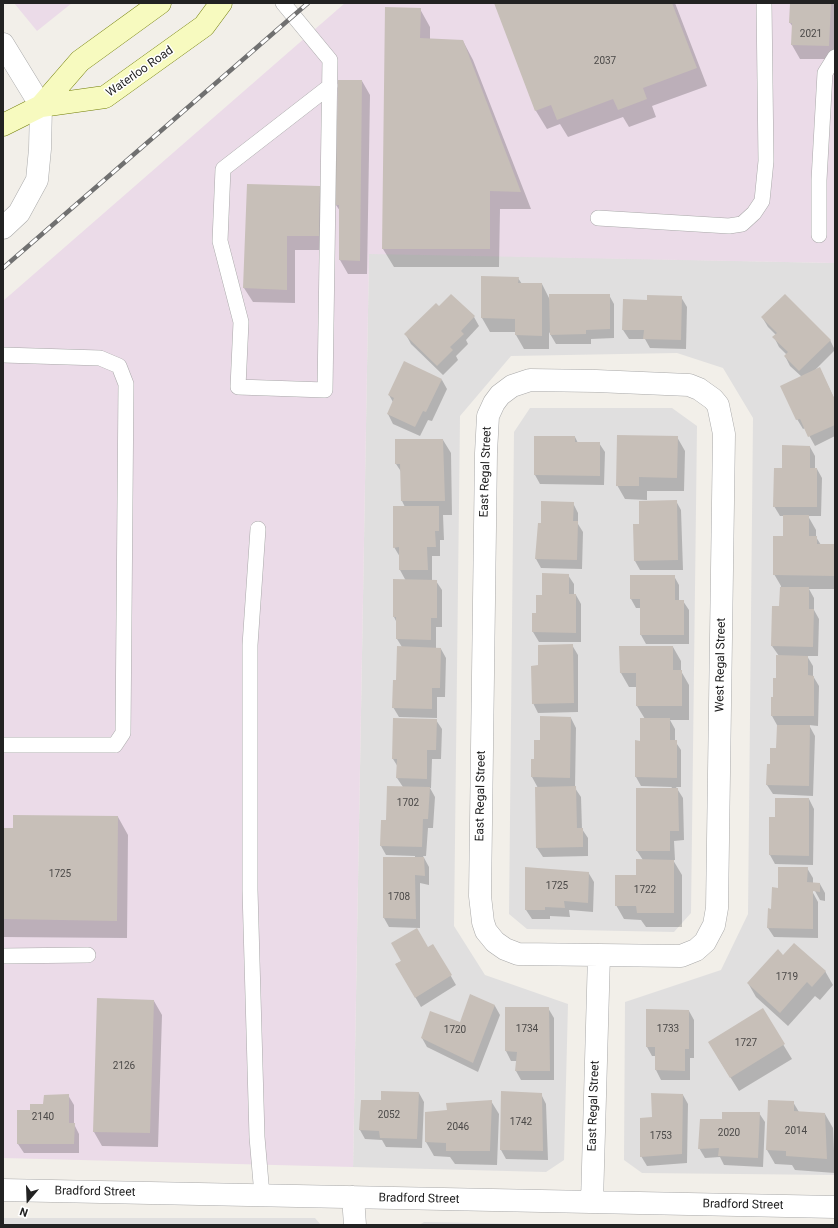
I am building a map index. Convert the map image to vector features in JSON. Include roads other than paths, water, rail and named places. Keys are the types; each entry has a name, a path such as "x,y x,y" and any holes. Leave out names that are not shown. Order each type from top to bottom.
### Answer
{"main road":[{"name":"Waterloo Road","path":"41,106 80,61 160,3"},
{"name":"Waterloo Road","path":"3,124 41,106 106,97 204,26 221,3"}],"street":[{"path":"3,44 41,106 40,149 37,180 19,213 3,228"},
{"name":"East Regal Street","path":"592,1202 599,955 518,954 505,949 495,942 486,931 483,922 480,896 486,453 488,416 494,403 500,395 512,386 530,380 596,381"},
{"name":"West Regal Street","path":"596,381 689,385 700,389 718,405 724,434 718,900 714,925 705,942 696,950 681,956 599,955"},
{"name":"Bradford Street","path":"3,1190 835,1207"},
{"path":"353,1197 355,1225"}],"lane":[{"path":"283,3 330,60 330,86 325,390 238,387 241,322 220,241 223,169 330,86"},
{"path":"598,218 728,226 742,224 754,213 762,201 766,161 764,3"},
{"path":"819,235 819,180 825,73 835,57"},
{"path":"3,355 100,358 119,366 126,384 123,733 115,745 3,745"},
{"path":"258,529 250,645 250,890 257,1137 262,1196"},
{"path":"3,956 88,955"}],"railway":[{"path":"3,268 308,3"}]}
